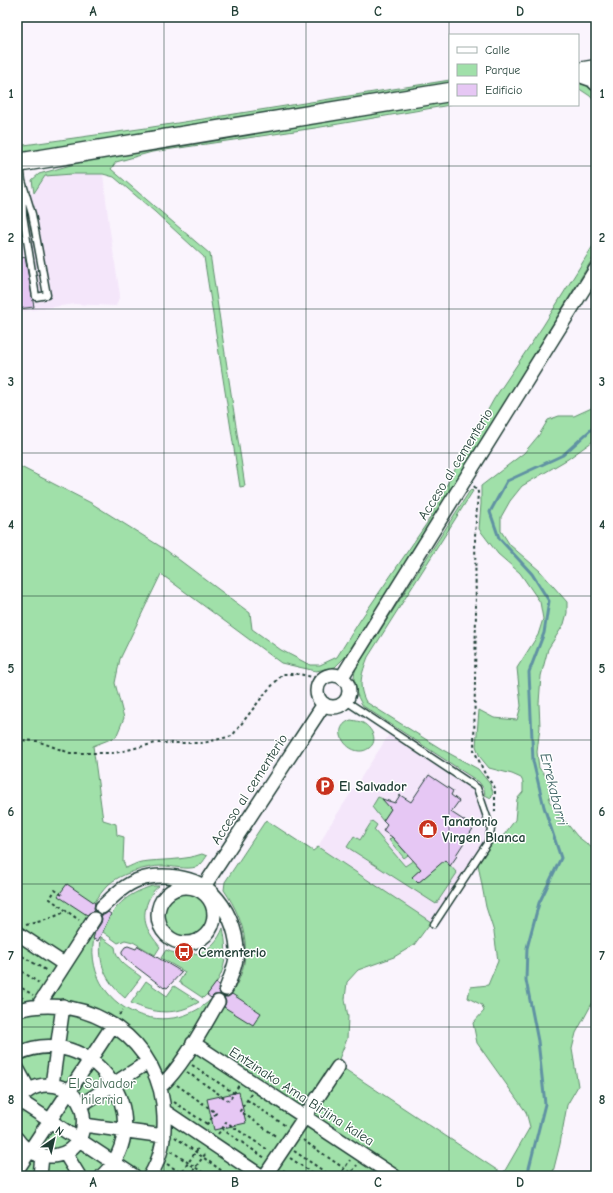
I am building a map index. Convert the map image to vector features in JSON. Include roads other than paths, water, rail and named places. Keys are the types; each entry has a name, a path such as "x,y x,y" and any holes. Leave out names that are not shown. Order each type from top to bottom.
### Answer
{"main road":[{"path":"579,72 596,69"},
{"path":"18,163 449,92"}],"street":[{"path":"579,75 592,80 596,84"},
{"name":"Acceso al cementerio","path":"342,677 596,269"},
{"path":"331,674 342,677 349,688 346,701 341,705 329,707 324,704 317,695 318,684 321,679 331,674"},
{"name":"Acceso al cementerio","path":"203,889 324,704"},
{"path":"102,907 122,889 138,880 159,876 192,881 213,894 230,919 235,934 237,950 233,971 226,989"},
{"path":"182,887 203,889 214,910 214,922 210,932 202,940 191,944 180,943 170,939 162,931 158,920 158,909 163,899 171,891 182,887"},
{"path":"40,1004 91,923"},
{"path":"20,929 64,964"},
{"path":"160,1090 193,1043 218,1002"},
{"path":"17,1010 40,1004 63,1006 89,1012 113,1025 133,1041 148,1062 160,1090 164,1110 164,1136 159,1158 150,1176"},
{"path":"52,1085 63,1006"},
{"path":"17,1170 35,1154 50,1120 113,1025"},
{"name":"Entzinako Ama Birjina kalea","path":"193,1043 394,1176"},
{"path":"17,1054 34,1049 57,1048 74,1052 90,1059 103,1070 114,1084 123,1106 124,1131 120,1147 113,1162 102,1176"},
{"path":"81,1105 148,1062"},
{"path":"265,1176 338,1067"},
{"path":"17,1068 29,1090"},
{"path":"17,1139 35,1154 54,1156 65,1153 79,1140 84,1125 84,1115 81,1105 69,1091 52,1085 44,1085 29,1090 18,1100 50,1120 79,1140 134,1176"},
{"path":"164,1110 261,1176"},
{"path":"84,1125 164,1136"},
{"path":"65,1153 79,1176"},
{"path":"35,1154 40,1176"}],"lane":[{"path":"18,163 32,214 47,295 36,297 23,215 22,181"},
{"path":"346,701 477,788 491,830 488,842 434,924"}],"waterway":[{"name":"Errekabarri","path":"527,1176 545,1104 538,1041 526,980 527,948 539,903 561,858 544,807 533,761 529,672 544,633 549,601 532,574 499,538 490,512 507,481 563,455 596,425"}],"place":[{"name":"El Salvador","path":"325,786"},
{"name":"Tanatorio Virgen Blanca","path":"428,829"},
{"name":"Cementerio","path":"184,952"}],"park label":[{"name":"El Salvador hilerria","path":"102,1092"}]}
